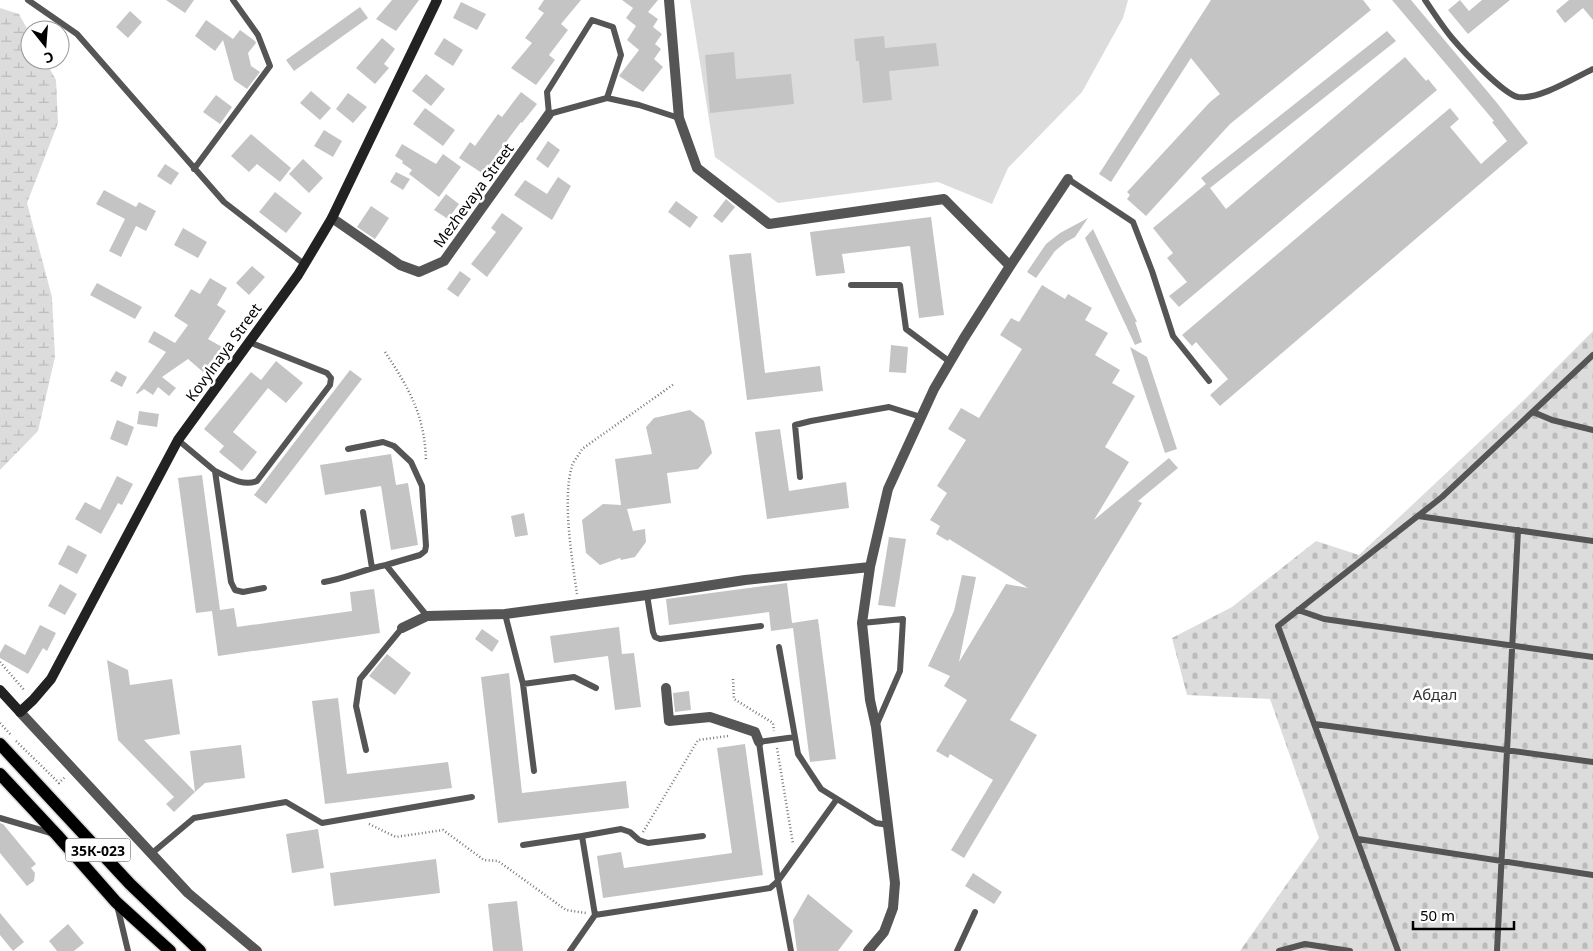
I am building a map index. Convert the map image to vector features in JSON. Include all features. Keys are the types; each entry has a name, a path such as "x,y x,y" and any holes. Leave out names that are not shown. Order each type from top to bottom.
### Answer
{"main road":[{"name":"35К-023","path":"0,744 130,884 200,951"},
{"name":"35К-023","path":"0,774 116,902 170,951"}],"street":[{"name":"Kovylnaya Street","path":"20,712 51,679 178,440 298,275 332,218 437,0"},
{"path":"669,0 680,118 697,168 769,224 944,199 1010,266"},
{"name":"Mezhevaya Street","path":"332,218 400,265 419,272 444,261 549,114"},
{"path":"868,951 884,932 893,908 895,883 876,727 870,700 862,623 870,567 888,489 934,389 1010,266 1068,179"},
{"path":"402,628 427,616 504,614 745,580 870,567"},
{"path":"666,688 670,721 710,717 754,732 759,742"},
{"path":"0,690 188,892 257,951"}],"lane":[{"path":"28,0 77,34 224,202 304,264"},
{"path":"194,169 270,66 258,34 234,0"},
{"path":"1425,0 1452,38 1508,93 1518,97 1528,97 1552,90 1593,69"},
{"path":"607,98 621,55 614,27 592,20 547,92 549,114 607,98 639,105 680,118"},
{"path":"1068,179 1133,222 1152,271 1173,336 1209,381"},
{"path":"851,285 900,286 906,329 950,362"},
{"path":"178,440 215,471 243,483 251,484 257,481 330,386 331,378 327,373 249,342"},
{"path":"1398,951 1278,626 1442,497 1593,355"},
{"path":"800,477 795,426 811,421 889,407 921,417"},
{"path":"1533,412 1552,420 1593,430"},
{"path":"324,582 339,580 425,552 422,486 410,462 394,446 383,442 348,449"},
{"path":"215,471 231,582 235,590 243,592 264,588"},
{"path":"363,512 372,568"},
{"path":"1418,516 1593,541"},
{"path":"1497,951 1518,530"},
{"path":"386,565 427,616"},
{"path":"648,595 653,632 655,637 660,639 761,626"},
{"path":"1298,610 1324,620 1593,657"},
{"path":"504,614 523,684 534,771"},
{"path":"862,623 903,619 900,671 876,727"},
{"path":"366,750 356,706 360,679 402,628"},
{"path":"779,647 798,754 822,789 876,823 888,825"},
{"path":"523,684 574,677 596,688"},
{"path":"1315,724 1593,762"},
{"path":"791,951 778,881 759,742 795,737"},
{"path":"151,854 194,818 286,802 322,823 472,797"},
{"path":"595,915 770,888 778,881 837,799"},
{"path":"0,818 57,835"},
{"path":"523,845 621,829 648,843 703,836"},
{"path":"570,951 595,915 582,836"},
{"path":"1358,839 1593,875"},
{"path":"116,902 128,951"},
{"path":"957,951 975,912"},
{"path":"1280,951 1305,944 1317,949 1350,951"}],"path":[{"path":"384,352 410,393 426,440 426,461"},
{"path":"578,604 569,513 568,484 573,464 582,449 674,384"},
{"path":"0,662 33,700"},
{"path":"639,840 698,740 754,732"},
{"path":"28,753 59,783 73,770"},
{"path":"357,817 396,837 443,830 484,860 498,861 566,910 595,915"}],"green space":[{"path":"690,0 1128,0 1123,18 1082,92 1008,168 992,204 938,182 778,203 715,157"},
{"path":"0,8 19,14 22,20 20,20 20,70 50,70 56,80 58,123 27,203 52,297 55,357 38,431 0,470"},
{"name":"Абдал","path":"1593,331 1593,951 1240,951 1319,838 1270,699 1187,695 1172,638 1232,607 1316,541 1359,555 1525,399"}],"building":[{"path":"166,0 194,0 185,13"},
{"path":"392,0 419,0 396,31 376,19"},
{"path":"544,0 581,0 561,24 568,30 549,55 555,60 536,85 511,68 532,43 525,38 544,13 538,9"},
{"path":"622,0 658,0 648,12 658,19 653,27 662,34 655,44 661,49 654,59 663,67 643,92 619,76 639,50 627,40 636,26 626,18 633,8"},
{"path":"1211,0 1363,0 1371,10 1230,124 1146,216 1127,199 1130,195 1127,192 1210,102 1220,94 1191,58 1111,182 1099,174"},
{"path":"1392,0 1411,0 1528,143 1220,406 1210,395 1228,379 1196,342 1192,346 1182,335 1450,108 1459,119 1450,127 1481,164 1507,141 1492,122 1494,121"},
{"path":"1460,0 1469,11 1482,0 1510,0 1468,34 1448,10"},
{"path":"1569,0 1593,0 1593,20 1583,8 1565,23 1556,11"},
{"path":"461,2 486,14 477,30 453,18"},
{"path":"360,7 368,18 294,71 286,60"},
{"path":"130,11 142,22 128,38 116,27"},
{"path":"206,20 233,39 240,30 255,41 256,43 248,53 251,66 260,72 247,89 234,80 223,40 215,51 195,36"},
{"path":"1387,31 1396,41 1210,188 1226,209 1405,57 1426,81 1428,79 1437,90 1179,307 1169,296 1187,282 1167,258 1173,253 1153,228 1206,184 1201,178"},
{"path":"884,36 885,48 936,43 939,66 889,71 892,100 863,103 859,61 856,61 854,39"},
{"path":"382,38 395,49 384,64 389,68 375,84 356,68"},
{"path":"444,38 463,50 453,66 434,54"},
{"path":"734,52 736,79 791,74 794,104 710,113 705,55"},
{"path":"426,74 445,89 431,106 412,91"},
{"path":"311,91 331,108 320,120 300,103"},
{"path":"521,92 537,104 494,158 485,175 459,158 470,142 475,146 498,114 502,117"},
{"path":"348,93 367,107 353,123 336,109"},
{"path":"216,95 232,107 220,124 203,112"},
{"path":"425,108 455,130 443,146 413,124"},
{"path":"324,130 342,141 333,157 314,146"},
{"path":"251,134 291,168 280,182 257,164 249,172 231,156"},
{"path":"548,141 560,150 548,168 536,159"},
{"path":"402,144 436,164 443,154 461,167 439,197 409,174 412,170 395,156"},
{"path":"303,159 323,178 309,193 289,174"},
{"path":"165,164 179,173 171,185 157,176"},
{"path":"396,172 410,179 403,190 390,182"},
{"path":"558,177 571,186 552,220 514,195 525,180 547,194"},
{"path":"104,190 136,207 139,202 156,211 146,231 136,226 121,257 109,251 125,219 96,204"},
{"path":"275,192 302,213 286,233 259,212"},
{"path":"446,194 459,204 448,219 434,210"},
{"path":"726,199 735,207 722,223 713,216"},
{"path":"676,201 698,217 690,228 668,212"},
{"path":"371,206 389,218 375,239 357,227"},
{"path":"502,213 523,228 487,277 471,264 496,232 491,228"},
{"path":"931,217 944,315 919,318 910,246 842,254 845,273 816,276 810,232"},
{"path":"1088,218 1075,237 1055,251 1036,278 1027,272 1046,244 1060,233"},
{"path":"183,228 207,242 198,258 174,245"},
{"path":"1093,229 1137,322 1135,322 1142,342 1135,345 1085,238"},
{"path":"751,253 765,373 820,366 823,391 747,400 729,255"},
{"path":"252,266 265,277 249,295 236,283"},
{"path":"460,271 471,279 458,297 447,289"},
{"path":"210,278 227,288 217,305 226,311 208,339 222,347 203,372 188,359 162,377 176,388 169,396 158,387 153,395 144,389 137,394 166,352 148,342 154,331 175,343 188,325 174,316 191,289 200,294"},
{"path":"97,283 142,307 135,319 90,295"},
{"path":"1042,285 1065,299 1068,294 1092,308 1085,320 1108,333 1095,355 1120,370 1112,383 1135,396 1105,447 1129,462 1094,520 1169,458 1178,468 1138,501 1142,503 1010,720 1037,735 964,858 951,850 993,780 950,754 948,758 936,751 967,700 944,686 950,676 928,666 954,611 962,575 976,577 959,662 1006,584 1028,588 949,539 948,541 936,534 940,526 930,520 947,493 937,486 966,440 948,429 961,408 979,418 1022,349 1000,335 1011,318 1019,322"},
{"path":"891,345 908,347 906,373 889,372"},
{"path":"1130,347 1147,357 1177,449 1165,453"},
{"path":"276,361 303,383 286,403 268,388 233,432 257,452 242,471 219,452 224,446 204,429 251,372 261,380"},
{"path":"350,370 362,379 266,504 254,495"},
{"path":"116,371 127,377 122,387 110,381"},
{"path":"690,410 704,421 712,453 698,469 667,473 671,503 627,509 633,531 645,529 646,542 635,557 621,560 620,558 600,565 586,553 582,520 603,504 621,505 615,459 652,454 646,427 654,418"},
{"path":"139,411 159,414 157,427 137,424"},
{"path":"117,420 134,427 127,446 110,439"},
{"path":"780,429 789,491 846,482 849,508 767,519 755,432"},
{"path":"391,454 396,485 408,483 418,545 391,550 381,486 325,495 320,465"},
{"path":"202,475 220,610 234,608 237,627 352,611 350,592 374,589 380,633 218,656 212,611 196,613 178,478"},
{"path":"117,476 133,484 122,505 118,503 101,534 75,519 85,502 100,510"},
{"path":"524,513 528,535 515,537 511,516"},
{"path":"889,537 906,539 895,607 878,605"},
{"path":"68,545 87,555 77,574 58,564"},
{"path":"787,583 792,623 818,619 836,759 810,762 793,628 771,631 769,612 669,625 666,599"},
{"path":"60,584 77,594 65,615 48,606"},
{"path":"40,625 56,633 47,651 43,648 28,674 0,658 0,653 5,644 25,655"},
{"path":"619,627 622,654 634,653 641,707 615,710 608,656 554,663 550,636"},
{"path":"482,629 499,641 492,652 475,639"},
{"path":"387,654 411,673 395,695 369,676"},
{"path":"107,660 128,670 130,685 172,679 180,734 144,740 195,792 174,812 166,804 174,797 118,740"},
{"path":"509,673 522,793 626,781 629,808 498,823 481,677"},
{"path":"689,691 691,710 675,712 673,693"},
{"path":"338,698 347,774 448,762 452,788 325,804 312,701"},
{"path":"745,744 763,875 603,898 597,856 621,852 624,868 732,853 717,748"},
{"path":"241,745 245,778 205,783 195,792 190,751"},
{"path":"0,823 3,824 36,864 31,868 35,873 34,881 27,886 0,853"},
{"path":"318,829 324,868 292,873 286,834"},
{"path":"436,859 440,893 334,906 330,873"},
{"path":"973,873 1002,892 994,904 965,886"},
{"path":"808,894 853,931 838,951 797,951 793,920"},
{"path":"517,901 523,951 493,951 488,904"},
{"path":"0,913 24,942 13,951 0,935"},
{"path":"68,924 84,943 74,951 57,951 49,941"}]}
